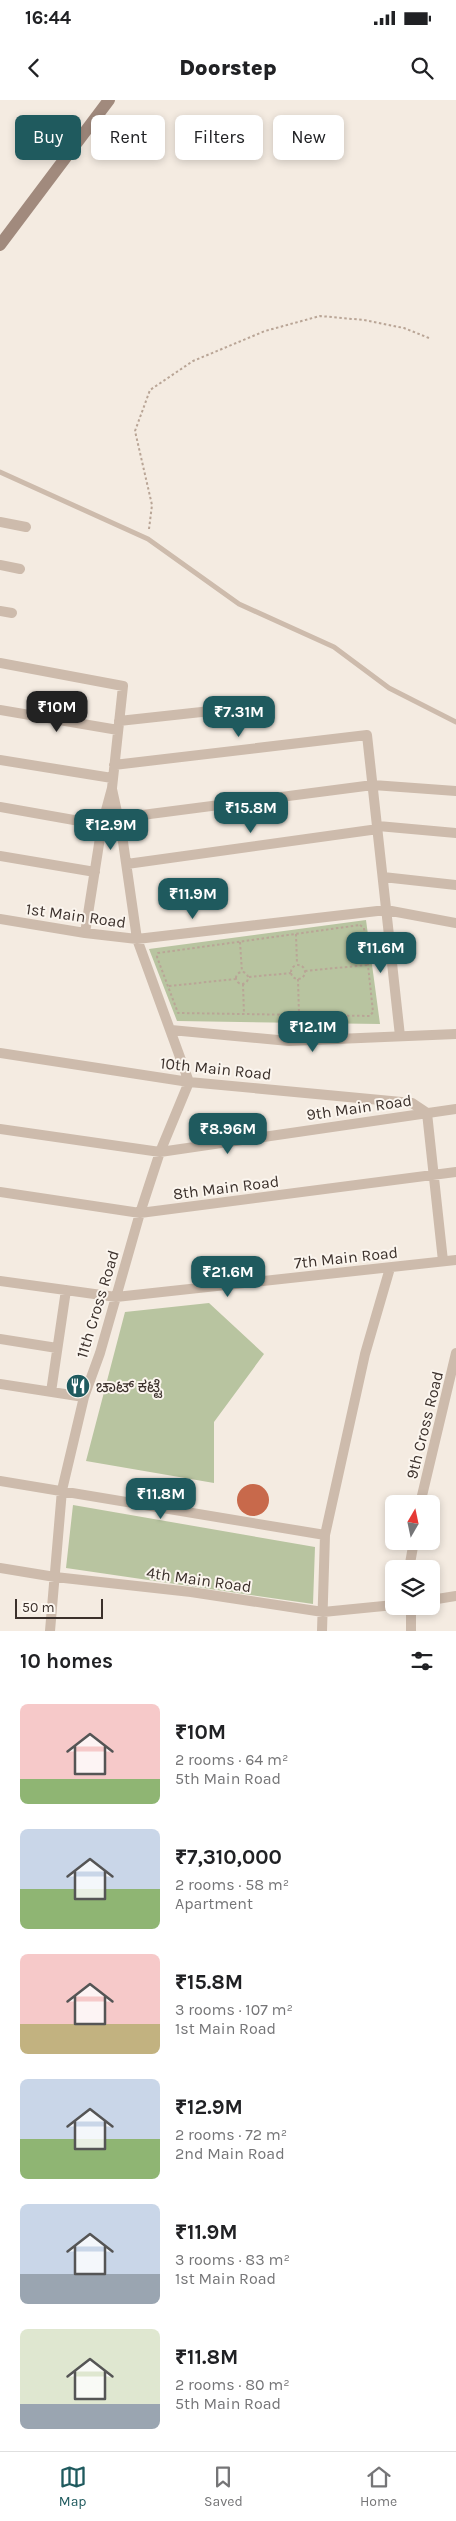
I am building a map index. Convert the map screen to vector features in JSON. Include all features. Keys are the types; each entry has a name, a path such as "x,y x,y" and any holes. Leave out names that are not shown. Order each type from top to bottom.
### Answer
{"street":[{"path":"0,245 109,100"},
{"path":"0,522 26,527"},
{"path":"0,565 20,569"},
{"path":"0,611 12,613"},
{"path":"0,663 123,686 112,783 102,825 84,933"},
{"path":"0,710 118,725 229,709"},
{"path":"114,766 367,735 400,1036"},
{"path":"0,760 112,783"},
{"path":"112,783 127,864 137,939 189,1082"},
{"path":"119,818 373,785 456,791"},
{"path":"0,807 102,825"},
{"path":"127,864 378,828 456,833"},
{"path":"100,836 122,835"},
{"path":"0,856 95,872"},
{"path":"383,877 456,885"},
{"name":"1st Main Road","path":"0,919 84,933 137,939 386,910 456,923"},
{"path":"170,1030 289,1041 456,1034"},
{"name":"10th Main Road","path":"0,1053 189,1082 412,1103 427,1112"},
{"name":"11th Cross Road","path":"50,1631 62,1490 84,1397 160,1152 189,1082"},
{"name":"9th Main Road","path":"0,1129 160,1152 456,1109"},
{"path":"427,1112 443,1262"},
{"name":"8th Main Road","path":"0,1192 140,1213 456,1172"},
{"name":"7th Main Road","path":"0,1281 116,1297 456,1260"},
{"path":"322,1631 325,1535 364,1354 390,1268"},
{"path":"51,1392 66,1290"},
{"path":"0,1339 57,1348"},
{"name":"9th Cross Road","path":"422,1495 454,1370 456,1353"},
{"path":"0,1384 84,1397"},
{"path":"0,1481 325,1535"},
{"name":"4th Main Road","path":"0,1568 55,1577 191,1592 323,1612 385,1606"},
{"path":"440,1599 456,1596"},
{"path":"411,1615 411,1631"}],"lane":[{"path":"0,472 148,539 239,604 334,647 389,688 456,722"}],"path":[{"path":"148,539 152,506 135,432 150,390 193,361 266,331 320,316 364,320 404,328 429,338"},
{"path":"360,925 364,928 373,1012 370,1016 178,1013 157,957 158,953 240,942 360,925"},
{"path":"296,934 297,965"},
{"path":"240,942 242,972"},
{"path":"305,971 368,964"},
{"path":"297,965 302,966 305,971"},
{"path":"291,973 292,968 297,965"},
{"path":"298,979 304,976 305,971"},
{"path":"242,972 246,973 249,977"},
{"path":"236,979 237,974 242,972"},
{"path":"249,977 291,973"},
{"path":"291,973 294,978 298,979"},
{"path":"243,984 247,982 249,977"},
{"path":"168,986 236,979"},
{"path":"236,979 238,983 243,984"},
{"path":"298,979 299,1015"},
{"path":"243,984 244,1014"}],"green space":[{"path":"366,920 380,1024 177,1021 149,949"},
{"path":"209,1303 264,1354 214,1422 214,1483 86,1461 125,1312"},
{"path":"73,1505 315,1547 313,1604 66,1568"}],"building":[{"path":"253,1484 264,1489 269,1500 264,1511 253,1516 242,1511 237,1500 242,1489"}],"place":[{"name":"ಚಾಟ್ ಕಟ್ಟೆ","path":"78,1386"}]}
